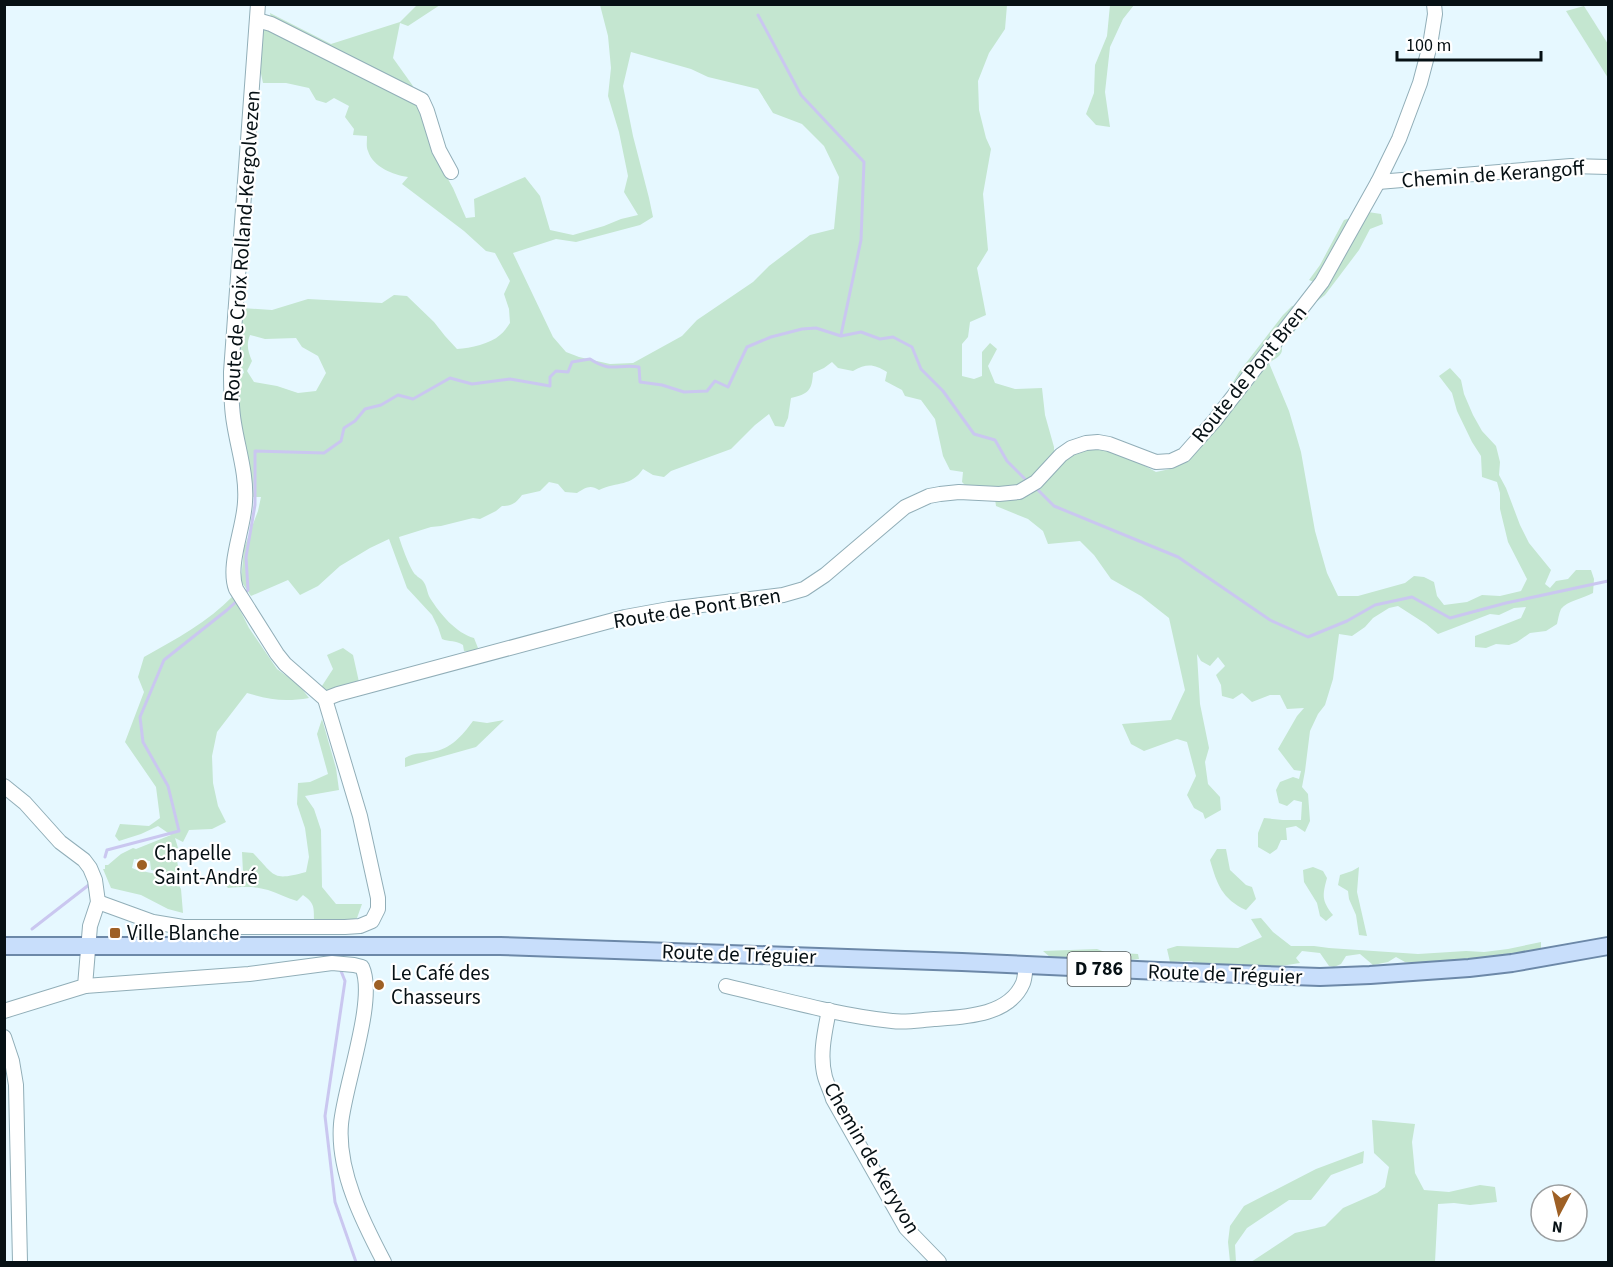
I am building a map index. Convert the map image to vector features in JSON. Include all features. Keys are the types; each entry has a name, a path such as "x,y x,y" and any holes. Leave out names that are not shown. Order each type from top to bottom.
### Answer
{"main road":[{"name":"D 786","path":"4,946 210,946"},
{"name":"Route de Tréguier","path":"210,946 500,946 1320,977 1458,969 1512,963 1608,946"}],"street":[{"name":"Route de Croix Rolland-Kergolvezen","path":"258,4 231,372 230,399 246,495 234,567 234,580 236,589 277,654 285,664 325,699"},
{"name":"Route de Pont Bren","path":"325,699 644,613 765,598 804,589 825,575 905,507 929,496 940,494 1019,492 1036,482 1061,455 1071,448 1086,443 1109,444 1156,462 1171,461 1184,455 1215,420 1322,282 1378,182 1399,139 1420,82 1430,45 1435,15 1434,4"},
{"path":"257,21 271,24 422,100 428,111 439,150 451,172"},
{"name":"Chemin de Kerangoff","path":"1378,182 1571,166 1608,167"},
{"path":"98,902 153,922 183,927 345,927 372,921 378,909 378,898 360,816 325,699"},
{"path":"4,786 26,803 60,842 87,864 95,880 98,902 90,926 85,986"},
{"path":"174,926 210,946"},
{"path":"4,1011 85,986 249,975 332,963 362,968 365,974 366,991 361,1028 344,1100 341,1126 342,1158 371,1238 384,1263"},
{"path":"726,986 829,1010 895,1022 964,1017 981,1014 1004,1005 1024,981 1026,965"},
{"name":"Chemin de Keryvon","path":"829,1010 823,1063 825,1076 834,1099 906,1228 939,1263"},
{"path":"4,1037 12,1061 16,1085 20,1263"}],"green space":[{"path":"417,5 440,5 408,26 400,23 393,58 413,86 403,96 418,102 436,158 466,218 475,217 474,199 525,177 540,196 550,230 573,235 638,215 624,192 628,176 619,132 608,96 611,68 608,36 600,5 1007,5 1005,29 989,53 978,81 979,110 991,149 983,194 988,250 977,268 986,315 970,322 968,337 962,344 962,376 974,379 982,376 982,352 990,343 997,349 988,366 995,383 1015,389 1042,388 1054,456 1043,470 1021,485 1007,490 968,488 962,482 963,472 950,470 943,456 935,419 921,400 905,396 902,390 885,381 887,372 878,367 866,366 853,371 838,368 832,362 813,373 812,384 808,391 791,398 784,427 775,426 769,414 731,449 671,471 664,477 653,475 643,469 629,481 599,490 588,487 577,493 565,492 558,484 549,482 540,491 522,495 514,504 502,506 480,519 473,518 431,527 399,537 406,558 424,583 430,598 449,622 467,636 474,638 478,648 473,652 464,651 460,643 442,639 432,615 407,588 389,539 340,566 318,586 300,595 288,580 251,596 241,581 244,548 261,497 251,497 240,433 237,377 244,373 243,369 236,366 240,321 244,316 242,308 272,310 308,299 382,303 394,295 407,296 457,349 474,347 491,341 510,323 509,309 504,294 510,281 495,253 486,251 464,231 402,184 408,177 390,172 374,162 367,149 367,136 353,135 354,129 345,117 349,106 334,98 326,103 316,100 309,88 286,83 263,83 260,69 257,67 261,25 273,28 270,13 331,44 400,22","holes":["631,52 691,69 708,77 758,89 773,113 802,124 824,146 839,177 834,229 810,235 769,266 753,282 697,320 682,336 633,363 610,364 566,352 553,337 513,253 556,239 576,242 640,225 653,217 623,86","250,335 265,339 296,338 302,347 318,356 326,373 316,391 298,393 254,382 247,371 252,361 248,348"]},
{"path":"1110,5 1134,5 1123,19 1110,47 1105,92 1110,127 1096,125 1086,114 1094,93 1095,65 1107,36"},
{"path":"1584,6 1608,44 1608,78 1566,11"},
{"path":"1368,212 1381,214 1383,224 1370,229 1359,250 1325,295 1307,309 1308,318 1292,335 1286,337 1281,345 1281,354 1269,363 1289,411 1301,452 1315,531 1327,573 1338,596 1358,596 1405,583 1414,576 1424,577 1434,582 1437,596 1444,605 1467,602 1482,595 1500,596 1521,591 1527,579 1508,542 1500,509 1497,482 1482,477 1481,456 1457,411 1452,393 1439,376 1450,368 1461,380 1464,394 1482,431 1496,446 1500,462 1499,475 1529,543 1551,570 1545,584 1550,588 1556,581 1568,579 1576,570 1591,570 1594,579 1593,593 1564,606 1560,611 1557,624 1546,631 1530,633 1509,645 1475,647 1475,636 1521,618 1526,607 1514,608 1499,615 1490,614 1438,634 1398,606 1389,608 1373,618 1352,636 1339,634 1333,679 1325,705 1310,731 1302,787 1308,794 1310,821 1305,832 1296,826 1286,828 1287,840 1281,840 1277,849 1270,854 1258,847 1258,833 1264,818 1301,820 1302,802 1294,800 1287,806 1279,803 1276,790 1280,782 1293,777 1299,779 1301,771 1294,770 1278,749 1304,708 1287,709 1280,695 1270,695 1252,702 1242,693 1233,699 1222,696 1221,685 1216,675 1225,666 1218,657 1210,666 1201,661 1197,654 1200,704 1209,748 1205,762 1208,784 1220,797 1221,810 1205,819 1203,813 1194,808 1187,795 1196,776 1187,742 1177,739 1144,751 1131,744 1122,724 1171,720 1185,690 1169,618 1141,596 1111,579 1094,555 1080,541 1048,544 1043,531 1028,519 996,506 995,499 1030,495 1065,457 1089,446 1105,448 1125,455 1156,472 1170,469 1178,464 1213,410 1219,406 1239,372 1283,315 1292,306 1301,305 1323,286 1309,280 1320,265 1344,220"},
{"path":"233,596 249,628 277,669 299,685 309,698 278,700 247,693 217,732 212,756 213,783 218,806 226,822 212,829 189,830 183,842 175,838 178,848 175,849 179,872 174,874 151,870 150,861 134,859 132,868 175,878 181,889 183,913 168,909 141,895 111,888 103,869 105,865 133,848 136,849 171,835 158,826 119,841 115,836 120,824 149,826 160,818 156,787 125,742 144,692 138,677 144,657 202,622"},
{"path":"343,648 353,655 359,682 328,694 320,689 333,669 327,655"},
{"path":"322,719 336,768 339,790 305,796 314,809 321,830 322,887 336,904 362,904 357,918 330,924 314,920 313,905 303,895 297,901 263,889 228,888 221,880 243,873 242,852 253,853 275,875 287,876 306,872 309,857 305,828 297,804 298,783 310,782 328,774 317,734"},
{"path":"504,720 476,747 405,767 405,758 445,748 460,737 473,721 487,723"},
{"path":"1217,849 1226,849 1230,870 1246,885 1252,887 1256,899 1246,910 1231,901 1218,883 1210,860"},
{"path":"1313,867 1323,871 1327,878 1324,898 1333,915 1326,921 1320,916 1317,903 1304,882 1303,870"},
{"path":"1359,867 1357,892 1367,936 1359,935 1356,915 1348,891 1338,885 1340,875"},
{"path":"1261,918 1273,932 1291,946 1418,954 1484,952 1541,942 1541,950 1416,963 1405,962 1396,957 1388,962 1373,965 1360,954 1346,956 1341,964 1334,967 1329,966 1320,953 1302,951 1296,958 1300,963 1274,967 1196,965 1192,961 1170,962 1167,949 1177,946 1238,948 1262,937 1251,919"},
{"path":"1097,949 1105,952 1138,954 1139,959 1115,961 1050,957 1043,951"},
{"path":"1372,1120 1415,1124 1412,1142 1415,1173 1424,1190 1449,1192 1480,1185 1495,1187 1497,1202 1470,1205 1438,1204 1435,1262 1251,1262 1295,1233 1325,1226 1343,1208 1385,1187 1389,1167 1374,1153"},
{"path":"1364,1151 1363,1163 1331,1175 1311,1200 1289,1200 1247,1228 1235,1245 1236,1262 1230,1262 1228,1242 1230,1226 1244,1206 1316,1169"}],"waterway":[{"path":"758,15 801,95 864,162 861,240 841,335"},
{"path":"243,595 248,590 246,557 255,505 255,451 324,453 341,441 344,428 355,421 365,409 381,405 398,395 413,399 450,378 472,384 510,379 550,386 550,377 556,371 568,372 572,362 590,359 610,367 639,367 640,382 662,385 684,392 707,391 715,381 728,387 747,347 771,337 816,328 841,336 861,332 880,339 893,337 912,347 921,369 943,391 974,434 995,440 1007,461 1028,482"},
{"path":"1036,488 1054,506 1178,557 1270,620 1308,637 1347,621 1375,605 1412,597 1450,618 1506,603 1608,581"},
{"path":"105,857 107,850 179,831 168,786 143,742 140,717 164,660 238,600"},
{"path":"32,929 90,884"},
{"path":"341,971 345,981 325,1116 335,1202 356,1262"}],"place":[{"name":"Chapelle Saint-André","path":"142,865"},
{"name":"Ville Blanche","path":"115,933"},
{"name":"Le Café des Chasseurs","path":"379,985"}]}
